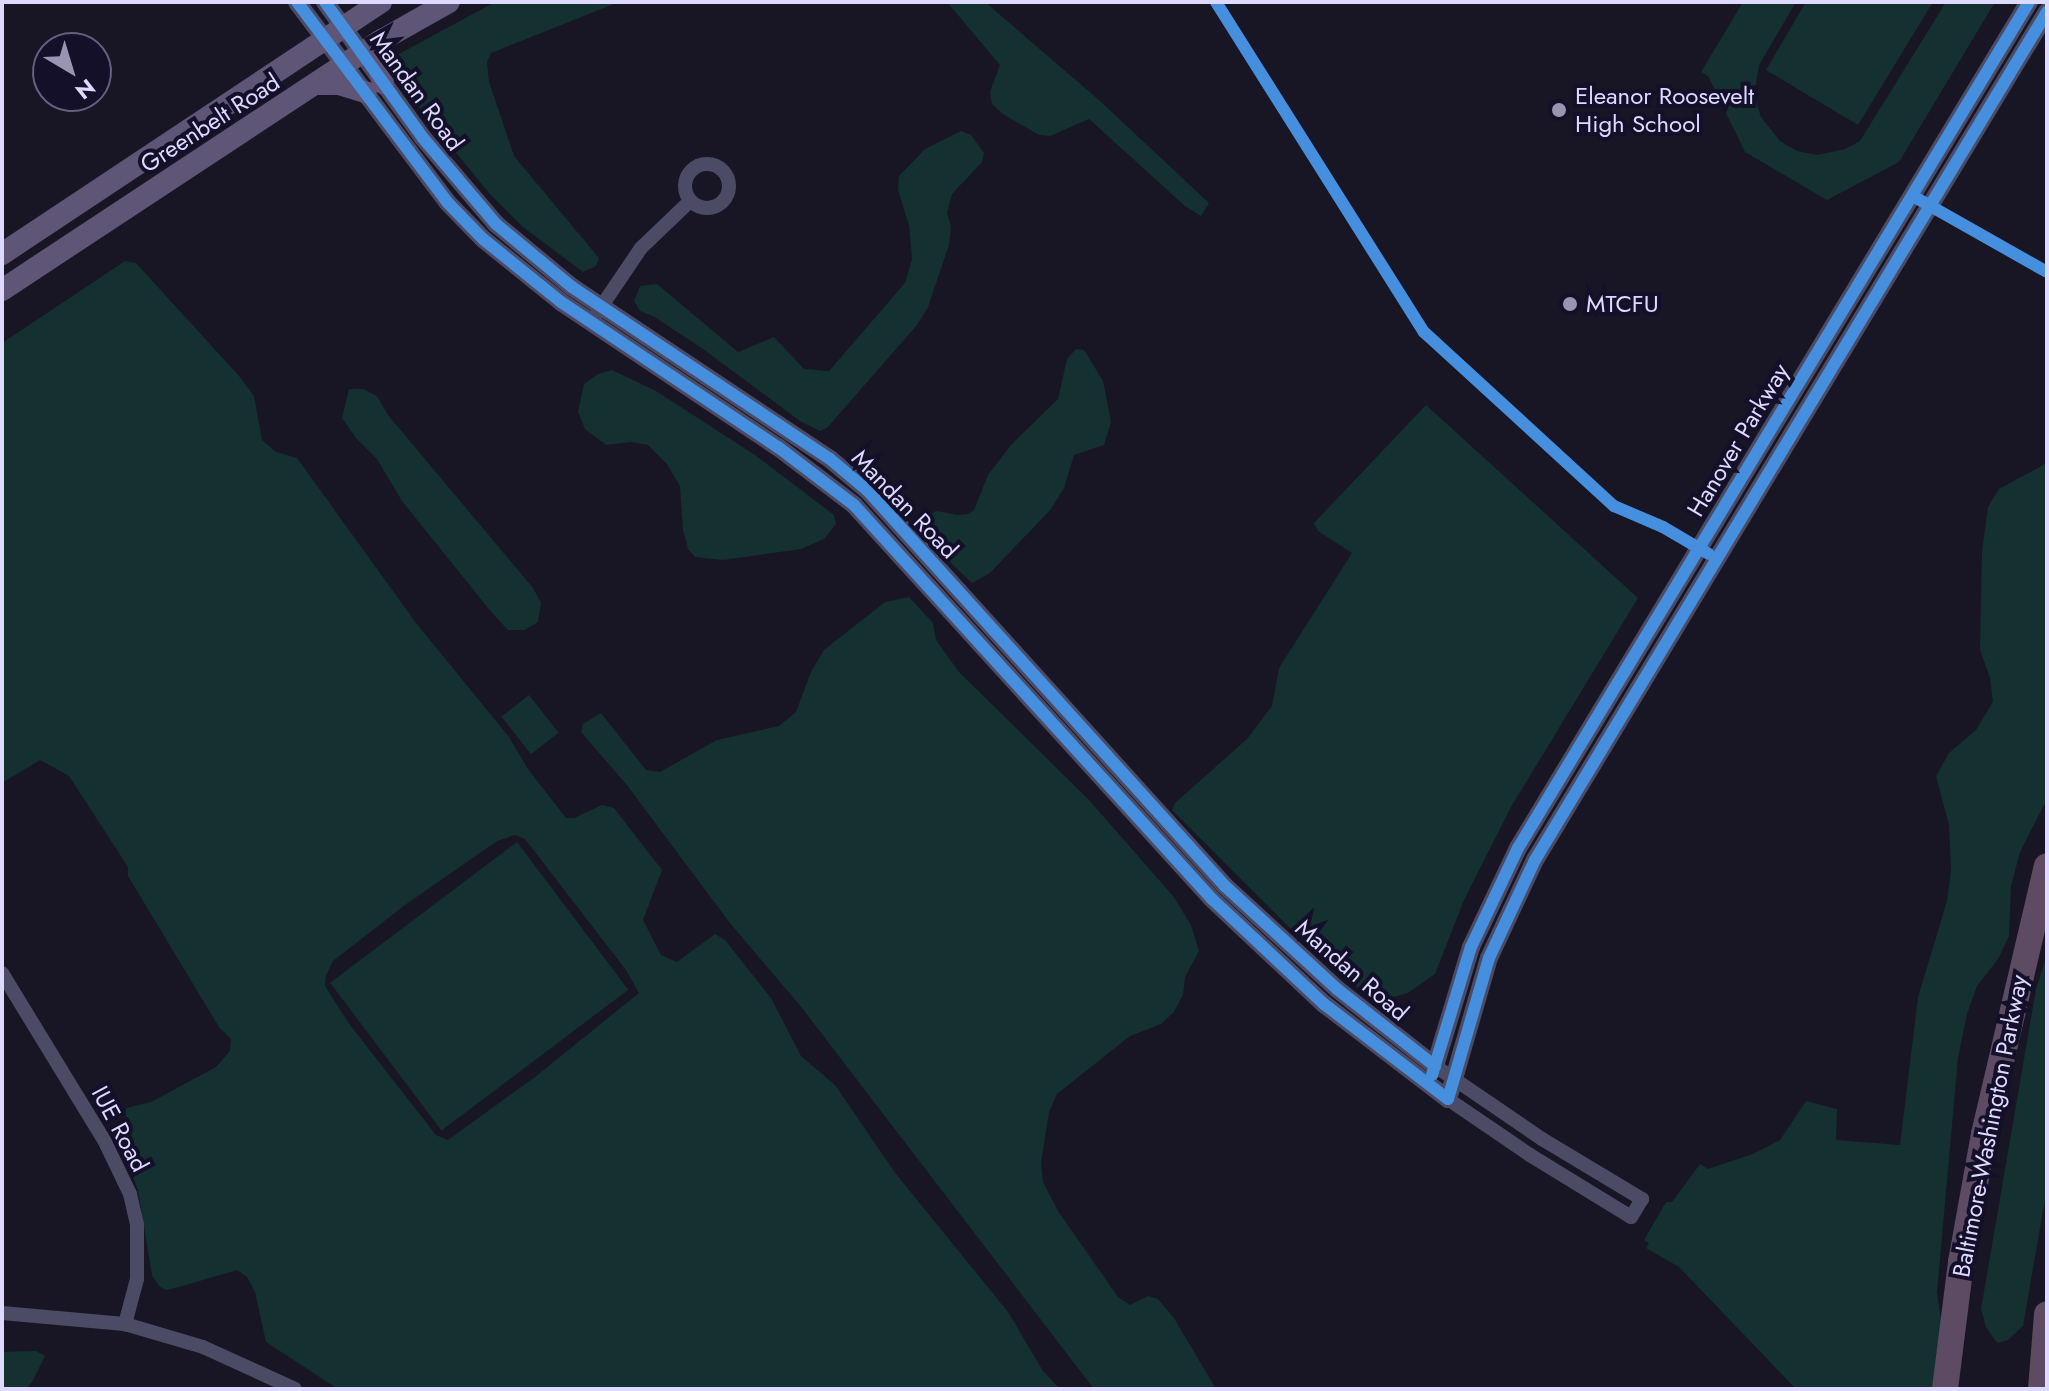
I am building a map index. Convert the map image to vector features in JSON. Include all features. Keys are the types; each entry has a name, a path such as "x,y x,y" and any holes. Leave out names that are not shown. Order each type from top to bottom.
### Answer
{"highway":[{"name":"Baltimore-Washington Parkway","path":"1945,1389 1961,1262 1984,1134 2047,866"},
{"path":"2041,1389 2047,1314"}],"main road":[{"name":"Greenbelt Road","path":"2,254 381,2"},
{"name":"Greenbelt Road","path":"2,290 384,39 449,2"},
{"path":"316,84 375,88 384,39"}],"street":[{"name":"Mandan Road","path":"297,2 333,32 354,59 464,221 527,278 778,447 854,505 1212,899 1324,1004 1448,1099 1555,1171 1631,1217 1642,1199 1590,1170 1435,1066 1337,989 1225,886 868,491 830,459 541,263 479,207 375,88"},
{"name":"Mandan Road","path":"325,2 333,32"},
{"name":"Hanover Parkway","path":"1429,1085 1467,959 1497,885 2029,2"},
{"name":"Hanover Parkway","path":"1448,1099 1489,958 1528,872 2047,12"},
{"path":"590,323 641,248 690,201"},
{"name":"IUE Road","path":"2,973 105,1142 130,1194 137,1224 137,1279 125,1324"},
{"path":"2,1313 125,1324 203,1347 295,1389"}],"green space":[{"path":"495,2 619,2 491,53 487,62 489,82 514,156 599,258 596,266 583,272 523,227 489,193 404,89 396,72 397,55"},
{"path":"947,2 985,2 1099,100 1209,203 1201,216 1185,206 1089,119 1050,136 1039,135 1003,114 992,104 990,92 1000,65"},
{"path":"1743,2 1796,2 1759,65 1754,96 1761,117 1780,141 1797,151 1817,155 1845,149 1860,141 1946,2 1995,2 1899,162 1827,200 1745,152 1708,76 1701,72"},
{"path":"1806,2 1933,2 1858,125 1766,70"},
{"path":"961,131 971,135 984,153 982,162 952,194 947,213 951,226 949,245 928,307 917,325 827,428 820,431 800,421 703,349 653,316 640,311 634,301 640,286 657,284 738,352 774,337 804,369 829,371 905,283 912,259 909,225 898,190 899,176 925,149"},
{"path":"125,261 136,263 239,376 254,396 262,440 276,452 297,458 416,623 509,737 528,769 566,818 574,818 602,805 614,808 662,870 643,920 661,955 677,962 715,934 725,940 771,998 801,1056 835,1085 896,1174 1008,1312 1043,1371 1060,1389 338,1389 266,1342 255,1292 247,1277 237,1270 166,1290 159,1286 152,1275 138,1190 125,1155 126,1108 151,1102 216,1067 230,1051 231,1039 219,1027 128,876 128,867 69,776 40,760 2,783 2,343","holes":["515,835 525,839 626,970 639,993 535,1077 448,1140 436,1135 350,1025 325,986 326,975 333,961 405,905 497,841"]},
{"path":"1076,349 1084,350 1103,381 1111,422 1104,445 1074,455 1064,488 1051,509 990,573 972,583 933,546 920,526 920,518 937,511 957,515 974,510 988,475 1011,445 1058,399 1067,359"},
{"path":"612,370 656,391 755,455 834,515 836,524 824,539 801,549 723,560 695,557 688,549 683,530 680,486 667,464 648,445 631,442 606,445 585,429 578,412 584,384 598,374"},
{"path":"349,389 363,389 377,396 388,415 533,588 541,603 538,622 525,630 508,630 488,608 402,501 377,459 342,418"},
{"path":"1426,405 1638,598 1511,807 1464,900 1435,974 1408,993 1379,1001 1372,1000 1295,933 1172,810 1175,803 1247,739 1272,706 1279,668 1352,553 1318,531 1314,523"},
{"path":"2047,463 2047,799 2020,852 2011,886 2009,936 1998,959 1977,986 1967,1014 1958,1058 1937,1292 1947,1362 1945,1389 1796,1389 1679,1267 1646,1248 1649,1243 1644,1240 1666,1202 1672,1202 1700,1164 1708,1169 1753,1154 1780,1140 1806,1101 1837,1109 1836,1140 1900,1145 1918,997 1947,901 1951,871 1949,825 1936,776 1949,753 1976,730 1993,702 1990,678 1980,650 1982,551 1988,507 1999,489"},
{"path":"909,597 933,623 936,640 959,672 1089,800 1173,896 1191,925 1199,951 1185,977 1183,995 1174,1012 1161,1024 1130,1036 1057,1094 1049,1112 1041,1163 1043,1182 1058,1211 1118,1297 1130,1305 1148,1296 1158,1299 1174,1318 1216,1389 1094,1389 802,1008 730,923 626,784 581,732 583,724 601,713 646,770 660,772 717,740 779,726 796,712 811,672 824,650 885,602"},
{"path":"529,695 559,733 531,754 501,717"},
{"path":"517,842 628,990 441,1131 330,983"},
{"path":"2047,954 2047,1188 2023,1326 2008,1340 1997,1343 1986,1327 1981,1309 2036,989"},
{"path":"36,1351 45,1356 26,1389 2,1389 2,1352"}],"cycle path":[{"path":"297,2 448,203 483,239 561,302 778,447 854,505 1212,899 1324,1004 1448,1099 1489,958 1535,860 2047,12"},
{"path":"325,2 423,138 496,224 572,287 830,459 868,491 1225,886 1337,989 1435,1066"},
{"path":"1216,2 1424,332 1614,506 1663,527 1709,554"},
{"path":"1432,1075 1471,947 1518,848 2029,2"},
{"path":"1918,199 2047,272"}],"place":[{"name":"Eleanor Roosevelt High School","path":"1559,110"},
{"name":"MTCFU","path":"1570,304"}]}
